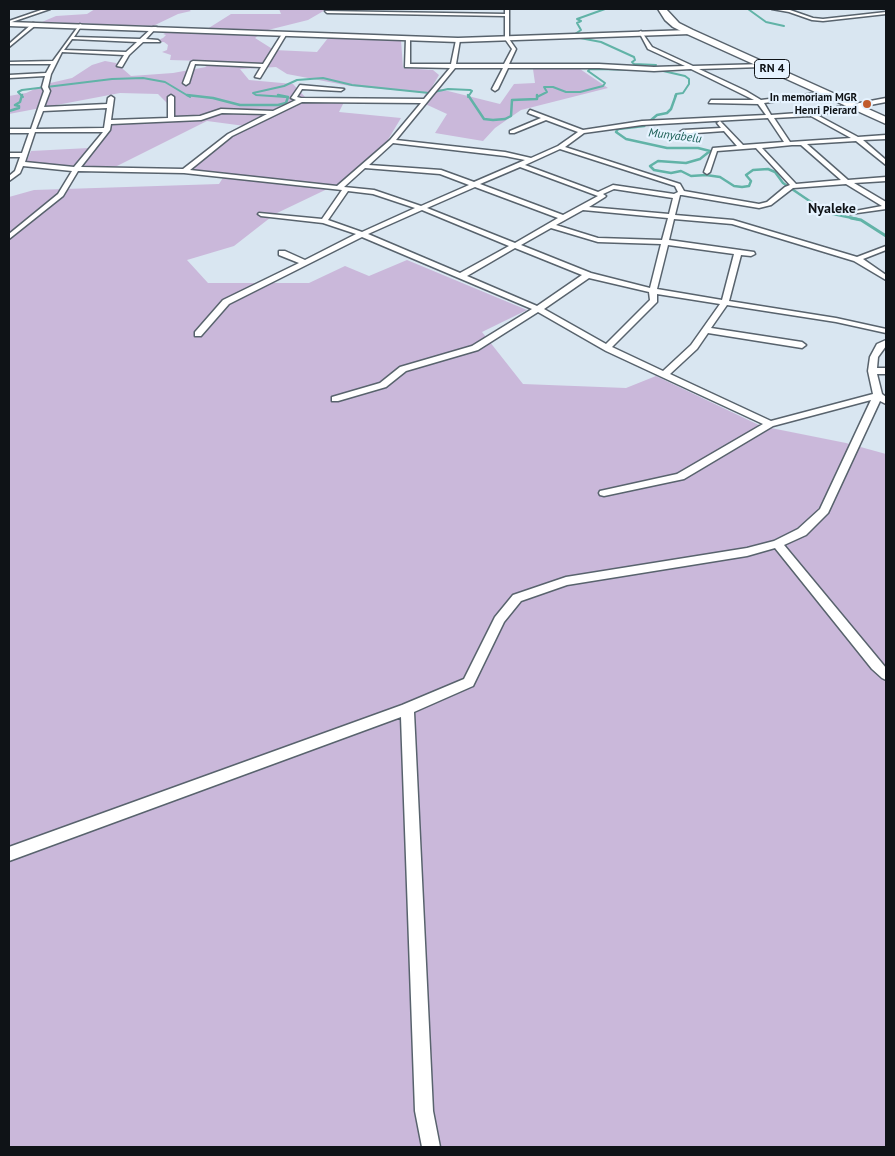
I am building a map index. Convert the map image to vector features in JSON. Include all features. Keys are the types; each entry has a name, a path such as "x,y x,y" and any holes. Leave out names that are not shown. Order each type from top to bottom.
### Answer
{"highway":[{"name":"RN 4","path":"662,9 668,18 690,32 886,121"}],"street":[{"path":"9,23 48,9"},
{"path":"495,89 508,66 514,49 507,39 507,9"},
{"path":"774,9 790,11 812,19 823,20 886,12"},
{"path":"328,12 378,11 507,15"},
{"path":"9,23 284,35 458,40 641,32 690,32"},
{"path":"9,46 35,24"},
{"path":"9,179 18,172 21,164 47,91 45,88 48,74 54,62 80,25"},
{"path":"120,66 127,54 154,28"},
{"path":"641,32 650,48 696,68 760,102 789,144"},
{"path":"258,76 284,35"},
{"path":"71,38 158,41"},
{"path":"408,39 407,66 599,66 651,69 762,65"},
{"path":"324,221 343,189 364,166 392,142 453,67 458,40"},
{"path":"62,51 127,54"},
{"path":"9,63 54,62"},
{"path":"186,84 192,62 265,66"},
{"path":"9,76 48,74"},
{"path":"341,89 300,87 294,98 301,100 359,102 403,99 425,101"},
{"path":"711,102 760,102 826,94"},
{"path":"171,96 171,119"},
{"path":"359,102 364,96"},
{"path":"184,172 230,135 301,100"},
{"path":"198,334 226,302 362,234 560,147 582,132 642,123 812,114 886,100"},
{"path":"9,237 61,195 76,169 107,130 111,102 40,109"},
{"path":"108,122 201,118 221,111 275,113"},
{"path":"530,112 582,132"},
{"path":"812,114 859,140 886,163"},
{"path":"512,132 546,118"},
{"path":"718,120 741,147"},
{"path":"683,132 726,129"},
{"path":"9,131 107,130"},
{"path":"707,172 715,149 886,138"},
{"path":"392,142 506,154 529,159"},
{"path":"803,144 847,182 886,206"},
{"path":"757,146 791,187"},
{"path":"560,147 678,185 679,194 671,218 653,291 654,300 607,347"},
{"path":"9,156 24,155"},
{"path":"21,164 76,169 184,172 374,192 422,208 588,275 653,291 836,320 886,331"},
{"path":"461,276 603,196 518,164"},
{"path":"364,166 441,172 564,218"},
{"path":"581,208 671,218 735,212 769,204 791,187 886,179"},
{"path":"598,194 613,187 679,194 735,212 857,259 886,278"},
{"path":"852,213 886,206"},
{"path":"261,214 324,221 362,234 538,309 607,347 770,424"},
{"path":"550,226 598,240 665,242 751,254"},
{"path":"857,259 886,248"},
{"path":"666,374 694,347 725,302 738,252"},
{"path":"282,253 306,262"},
{"path":"335,399 383,385 403,369 475,348 588,275"},
{"path":"706,330 802,345"},
{"path":"9,854 407,709 469,682 499,620 517,598 566,581 748,552 777,544 802,532 824,511 882,398 872,371 874,357 880,346 886,342"},
{"path":"872,371 886,371"},
{"path":"604,493 680,477 770,424 882,398"},
{"path":"777,544 876,666 886,675"},
{"path":"407,709 424,1111 430,1147"}],"shaded area":[{"path":"95,9 188,9 191,11 178,14 153,26 42,22 56,16 87,14"},
{"path":"279,9 327,9 308,20 264,31 255,38 274,50 317,52 328,38 401,40 403,68 433,70 439,75 432,87 500,104 514,84 535,83 533,69 580,69 608,88 521,110 495,128 483,141 435,133 447,114 421,102 426,93 350,86 287,74 276,67 240,69 249,80 293,84 306,98 344,102 339,112 401,118 386,143 344,181 275,214 234,246 187,260 208,283 309,283 345,266 369,276 407,260 527,310 482,332 523,384 626,388 656,376 761,426 846,443 886,454 886,1147 9,1147 9,197 34,190 219,184 226,173 187,169 200,155 245,126 207,121 117,166 57,166 26,163 31,151 89,148 115,121 173,118 167,103 158,94 120,93 9,114 9,96 26,93 46,84 72,78 92,65 105,61 116,63 131,76 173,73 206,67 203,61 170,60 171,55 162,52 167,50 168,45 164,42 154,42 166,35 163,34 172,30 204,31 231,14 281,14"}],"waterway":[{"name":"Munyabelu","path":"605,9 577,19 581,21 577,23 581,30 575,34 580,38 601,42 634,57 635,60 632,62 634,64 656,65 650,68 685,76 689,79 689,84 683,93 676,94 675,97"},
{"path":"748,9 766,22 784,26"},
{"path":"537,97 547,92 544,87 553,87 566,92 580,92 603,86 605,83 588,71 590,69 650,70"},
{"path":"22,96 18,92 22,90 112,79 143,78 165,82 190,97"},
{"path":"286,97 256,95 253,93 284,86 297,80 323,78 352,85 429,93 448,89 470,90 472,91 469,96"},
{"path":"187,95 213,98 240,105 278,105 286,103 288,97 278,95"},
{"name":"Munyabelu","path":"676,95 671,109 667,113 657,115 644,126 618,129 616,132 626,139 667,148 698,148 710,151 700,159 686,163 658,161 650,166 654,170 671,173 681,171 691,176 706,175 720,177 734,186 742,187 749,186 751,181 746,175 753,170 768,169 775,172 783,183 817,206 814,210 857,219"},
{"path":"9,111 19,108 19,106 15,105 20,102 22,96"},
{"path":"469,96 484,119 493,120 505,119 511,116 512,100 537,99 537,97"},
{"name":"Munyabelu","path":"851,218 861,220 886,236"}],"place":[{"name":"In memoriam MGR Henri Pierard","path":"867,104"}],"district":[{"name":"Nyaleke","path":"832,209"}]}
